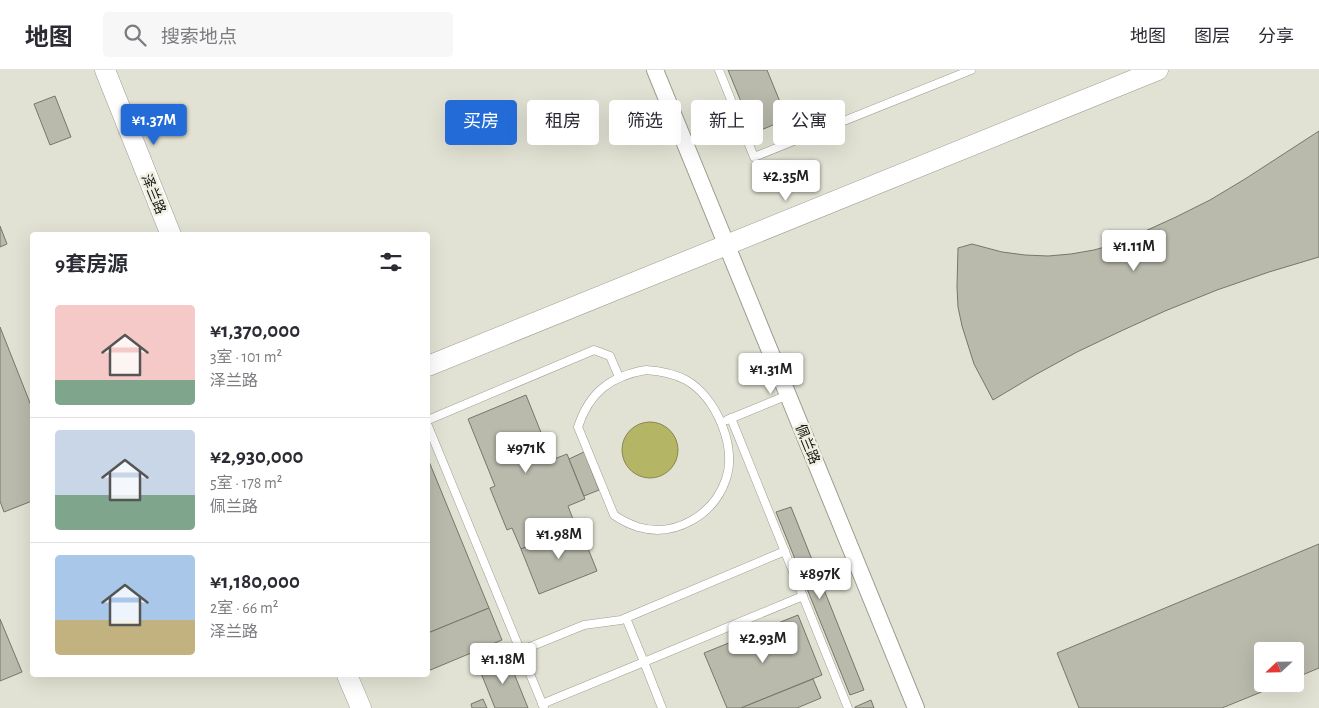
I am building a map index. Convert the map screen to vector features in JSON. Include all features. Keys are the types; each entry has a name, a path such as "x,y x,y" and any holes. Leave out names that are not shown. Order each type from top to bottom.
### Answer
{"street":[{"name":"泽兰路","path":"105,70 170,232"},
{"name":"佩兰路","path":"655,70 916,708"},
{"path":"430,365 1158,70"},
{"path":"349,677 361,708"}],"lane":[{"path":"719,70 754,157 952,74 971,70"},
{"path":"430,419 594,350 610,356 619,377"},
{"path":"646,370 673,374 686,380 707,398 715,410 720,423 726,436 729,464 720,492 713,504 690,522 664,529 638,527 614,515 578,428 582,415 589,403 607,384 632,372 646,370"},
{"path":"720,423 788,395"},
{"path":"731,418 848,708"},
{"path":"430,431 543,706 803,596"},
{"path":"520,651 584,626 626,618 785,552"},
{"path":"626,618 662,708"}],"shaded area":[{"path":"650,422 661,424 670,430 676,439 678,450 676,461 670,470 661,476 650,478 639,476 630,470 624,461 622,450 624,439 630,430 639,424"}],"building":[{"path":"728,70 767,70 779,100 773,100 773,125 763,129 763,100 740,100"},
{"path":"55,96 71,137 50,145 34,104"},
{"path":"1319,131 1319,257 1217,290 1165,311 1077,352 993,400 974,364 962,326 958,307 958,248 972,244 1002,252 1048,256 1094,250 1119,243 1210,200"},
{"path":"0,226 7,244 0,247"},
{"path":"0,327 30,403 30,502 4,512 0,501"},
{"path":"526,395 544,440 541,441 549,461 567,454 585,499 568,506 576,527 521,549 512,528 507,530 490,488 495,486 468,419"},
{"path":"584,452 599,490 584,496 569,459"},
{"path":"430,464 489,608 430,632"},
{"path":"791,507 864,690 850,695 776,512"},
{"path":"579,526 597,571 539,594 521,549"},
{"path":"1319,544 1319,668 1304,674 1304,642 1254,642 1254,692 1261,692 1222,708 1079,708 1057,653"},
{"path":"489,608 502,640 430,670 430,632"},
{"path":"798,615 822,675 741,708 727,708 704,653"},
{"path":"0,619 22,672 0,681"},
{"path":"507,656 528,708 495,708 479,668"},
{"path":"813,679 821,698 797,708 741,708"},
{"path":"483,699 487,708 472,708 471,704"},
{"path":"871,700 874,708 855,708 855,707"}]}
